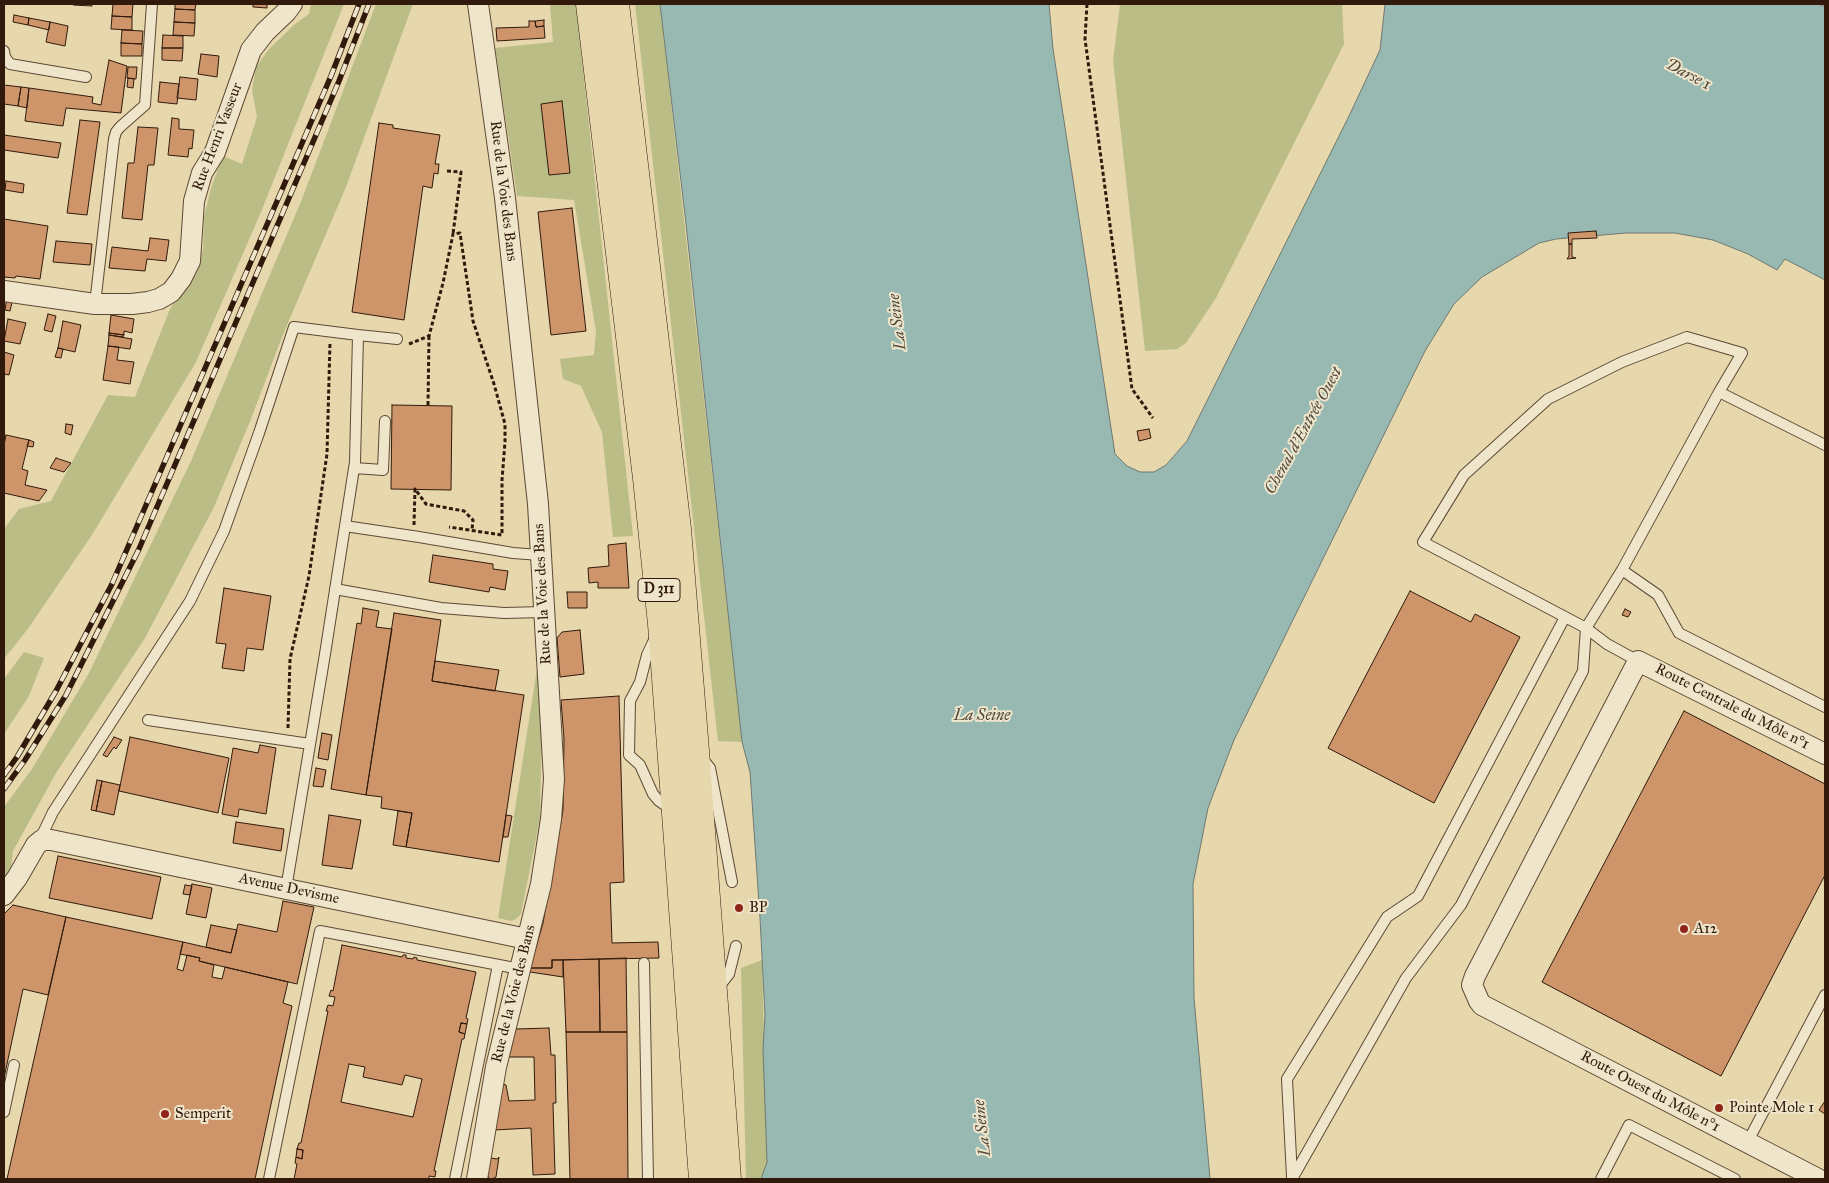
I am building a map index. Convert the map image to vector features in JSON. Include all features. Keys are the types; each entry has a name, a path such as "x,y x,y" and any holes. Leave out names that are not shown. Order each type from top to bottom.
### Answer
{"main road":[{"name":"D 311","path":"590,4 648,478 662,624 703,1179"},
{"name":"D 311","path":"615,4 677,529 696,751 727,1179"}],"street":[{"name":"Rue Henri Vasseur","path":"4,292 95,304 132,304 159,299 171,292 182,279 190,261 194,201 202,173 215,152 251,50 265,32 292,4"},
{"name":"Rue de la Voie des Bans","path":"477,1179 496,1067 541,884 551,819 554,779 538,504 505,198 478,4"},
{"name":"Route Centrale du Môle n°1","path":"1638,661 1825,754"},
{"name":"Route Ouest du Môle n°1","path":"1638,661 1474,976 1472,985 1482,1005 1818,1179"},
{"name":"Avenue Devisme","path":"46,840 527,939"},
{"path":"4,895 17,878 36,845 46,840"}],"lane":[{"path":"95,304 114,139 120,127 145,105 152,4"},
{"path":"4,51 5,57 10,64 86,77"},
{"path":"46,840 43,833 53,812 190,601 224,530 294,327 358,340 399,343"},
{"path":"1292,1178 1406,978 1461,905 1583,671 1586,628 1622,570 1742,353 1687,338 1622,362 1548,399 1464,475 1423,542 1586,628 1607,644 1638,661"},
{"path":"286,889 354,468 358,340"},
{"path":"1719,392 1825,446"},
{"path":"354,468 383,470 385,421"},
{"path":"345,526 513,553 540,555"},
{"path":"1622,570 1658,595 1679,633 1825,707"},
{"path":"334,589 441,608 504,613 544,612"},
{"path":"1292,1178 1287,1079 1387,917 1418,896 1565,617"},
{"path":"662,624 647,655 640,682 630,700 629,755 640,765 653,794 659,801 676,812"},
{"path":"148,720 310,744"},
{"path":"696,751 710,768 732,882"},
{"path":"270,1179 320,931 520,969"},
{"path":"713,994 729,974 736,946"},
{"path":"644,963 648,1179"},
{"path":"455,1179 498,965"},
{"path":"1747,1143 1825,995"},
{"path":"4,1112 14,1066"},
{"path":"1601,1179 1629,1125 1735,1179"}],"path":[{"path":"1088,4 1085,39 1132,389 1153,418"},
{"path":"428,405 429,336 453,234 461,172 447,171"},
{"path":"443,526 502,535 505,424 473,321 460,233 453,234"},
{"path":"399,343 429,336"},
{"path":"293,741 288,729 290,659 309,576 327,454 330,341 358,340"},
{"path":"414,521 415,489 426,504 464,510 473,520 472,530"},
{"path":"405,520 424,523"}],"green space":[{"path":"311,4 344,4 261,212 196,362 92,535 27,630 4,659 4,529 19,509 51,501 108,395 135,397 170,309 203,250 204,217 211,188 223,156 242,164 257,117 252,90 256,67 269,49 295,24 309,14"},
{"path":"376,4 413,4 346,187 282,337 251,419 214,507 145,638 56,773 13,851 10,874 4,881 4,807 32,769 89,673 191,461 302,199"},
{"path":"550,4 576,4 633,536 613,537 602,432 581,386 563,379 560,359 594,355 596,331 574,200 517,196 495,48 553,42"},
{"path":"635,4 660,4 742,742 718,741"},
{"path":"1120,4 1342,4 1344,44 1216,298 1186,343 1177,349 1145,351 1113,61"},
{"path":"24,652 44,658 29,696 4,734 4,679"},
{"path":"537,669 542,719 540,818 521,914 511,921 498,918"},
{"path":"762,960 767,1162 761,1179 746,1179 741,968"}],"water":[{"name":"La Seine","path":"660,4 1049,4 1053,49 1115,454 1127,466 1140,472 1154,472 1166,465 1187,441 1380,50 1385,4 1819,4 1825,7 1825,280 1785,259 1777,270 1748,254 1713,240 1675,233 1626,233 1556,239 1539,243 1482,277 1454,304 1425,351 1234,740 1208,808 1193,884 1194,998 1210,1179 761,1179 767,1162 763,1049 765,1015 750,772 742,742 685,215"}],"building":[{"path":"92,4 92,6 73,5"},
{"path":"113,4 133,4 132,17 112,16"},
{"path":"175,4 196,4 195,10 175,9"},
{"path":"253,4 267,4 267,8 253,7"},
{"path":"175,9 195,10 195,23 174,22"},
{"path":"14,15 29,18 28,25 13,22"},
{"path":"112,16 132,17 132,30 111,29"},
{"path":"29,18 50,22 49,30 28,25"},
{"path":"544,20 544,26 536,27 535,21"},
{"path":"529,21 535,21 536,27 544,26 545,38 497,41 496,28 529,27"},
{"path":"50,22 68,26 65,46 46,42"},
{"path":"174,22 195,23 194,36 173,35"},
{"path":"122,30 143,31 142,44 121,43"},
{"path":"163,35 183,36 183,48 162,48"},
{"path":"121,43 142,44 142,56 121,56"},
{"path":"162,48 183,48 182,61 162,60"},
{"path":"201,54 219,56 217,77 198,74"},
{"path":"109,60 127,66 121,113 66,108 63,126 25,121 29,88 93,97 92,103 101,105"},
{"path":"128,67 137,67 136,79 127,78"},
{"path":"180,77 198,79 196,100 177,98"},
{"path":"128,78 134,79 133,88 127,87"},
{"path":"160,82 179,84 177,104 158,102"},
{"path":"4,85 21,87 18,106 4,104"},
{"path":"21,87 29,88 27,108 18,106"},
{"path":"562,101 570,173 549,175 541,104"},
{"path":"172,118 179,119 179,129 194,130 192,149 189,148 188,157 168,155"},
{"path":"80,120 100,122 87,215 67,213"},
{"path":"379,123 393,125 393,128 440,135 435,164 439,164 438,174 434,173 432,188 423,186 404,320 352,312"},
{"path":"138,127 158,128 154,165 148,165 142,220 122,218 128,163 134,163"},
{"path":"4,135 61,143 58,158 4,150"},
{"path":"6,181 24,184 23,193 5,190"},
{"path":"572,208 586,331 551,335 538,212"},
{"path":"4,219 48,226 40,279 16,276 15,278 4,277"},
{"path":"1596,231 1597,238 1572,239 1572,244 1569,244 1568,233"},
{"path":"150,238 169,240 166,261 147,259 145,271 109,268 112,247 148,251"},
{"path":"56,241 92,244 90,265 53,262"},
{"path":"1569,244 1572,244 1572,257 1576,258 1567,259 1569,256"},
{"path":"7,297 13,298 10,311 5,310"},
{"path":"48,314 56,316 52,332 44,330"},
{"path":"111,315 134,319 132,333 124,331 124,335 109,333"},
{"path":"8,319 26,323 20,344 4,341"},
{"path":"63,321 81,325 75,352 58,348"},
{"path":"109,333 124,335 123,337 109,335"},
{"path":"109,335 132,339 130,349 108,346"},
{"path":"108,346 119,347 117,360 134,362 130,384 103,380"},
{"path":"58,348 63,349 61,358 55,357"},
{"path":"4,352 14,355 9,375 4,374"},
{"path":"392,405 452,406 451,490 391,489"},
{"path":"66,424 73,425 71,435 65,433"},
{"path":"1149,429 1151,438 1139,441 1137,431"},
{"path":"6,435 29,440 22,469 28,471 25,485 47,490 39,501 4,493 4,445"},
{"path":"29,440 34,442 33,447 27,446"},
{"path":"56,458 71,463 64,472 50,468"},
{"path":"626,543 629,588 598,588 598,582 589,583 588,568 609,566 608,545"},
{"path":"433,555 493,564 493,569 508,571 505,590 490,587 489,592 429,582"},
{"path":"224,588 271,596 263,650 247,648 244,671 222,668 226,644 216,643"},
{"path":"1410,591 1471,622 1475,614 1520,637 1434,803 1328,748"},
{"path":"567,592 587,592 587,608 568,608"},
{"path":"363,608 379,611 376,627 392,629 366,795 331,789 357,623 361,624"},
{"path":"1625,609 1631,612 1628,617 1622,615"},
{"path":"394,613 441,620 432,681 524,695 499,862 406,847 412,813 381,808 382,797 366,795"},
{"path":"580,630 584,674 560,677 557,638 562,632"},
{"path":"435,661 499,670 495,691 432,681"},
{"path":"619,696 624,882 610,883 612,943 658,942 659,958 552,960 552,968 530,968 543,923 563,810 564,739 561,700"},
{"name":"A12","path":"1684,711 1825,784 1825,875 1721,1076 1542,982"},
{"path":"322,733 332,735 328,760 318,758"},
{"path":"114,737 122,740 107,757 103,755"},
{"path":"130,737 229,758 218,813 119,791"},
{"path":"260,745 276,748 266,814 239,809 238,817 222,814 233,748 258,753"},
{"path":"316,768 326,770 323,787 313,786"},
{"path":"97,780 102,781 96,811 91,810"},
{"path":"102,781 120,785 114,815 96,811"},
{"path":"398,811 412,813 406,847 393,845"},
{"path":"329,815 361,820 352,869 322,865"},
{"path":"506,815 512,816 508,837 503,837"},
{"path":"236,822 284,829 281,851 233,843"},
{"path":"58,856 161,877 152,919 49,898"},
{"path":"192,884 212,888 206,918 186,914"},
{"path":"185,885 192,886 190,895 183,894"},
{"path":"283,901 314,907 297,984 199,961 200,958 180,954 183,942 231,953 238,924 277,932"},
{"path":"13,905 66,917 48,995 23,989 4,1078 4,914"},
{"path":"66,917 183,942 177,969 183,971 187,955 200,958 199,961 214,965 212,977 222,979 225,967 288,982 283,1003 292,1006 255,1179 7,1179"},
{"path":"211,925 237,930 231,953 206,947"},
{"path":"342,945 402,957 406,955 406,958 413,959 414,957 417,960 476,972 466,1018 468,1019 467,1024 461,1023 459,1032 465,1034 464,1039 462,1039 434,1171 436,1171 435,1177 429,1176 429,1179 294,1179 297,1164 295,1163 296,1157 302,1159 303,1150 297,1149 299,1143 301,1143 328,1011 326,1011 328,1005 333,1006 335,997 329,996 331,990 333,991","holes":["349,1064 365,1067 363,1077 402,1085 405,1075 422,1079 413,1117 341,1102"]},
{"path":"626,958 627,1032 600,1032 599,959"},
{"path":"599,959 600,1032 566,1032 563,960"},
{"path":"552,960 563,960 563,977 530,972 530,968 552,968"},
{"path":"461,1023 467,1024 465,1034 459,1032"},
{"path":"549,1028 551,1055 555,1055 556,1103 553,1103 555,1174 533,1175 531,1128 494,1130 503,1084 506,1085 509,1101 535,1100 534,1057 509,1057 515,1029"},
{"path":"566,1032 627,1032 628,1179 570,1179"},
{"path":"1825,1101 1825,1114 1819,1110"},
{"path":"297,1149 303,1150 302,1159 296,1157"},
{"path":"490,1156 497,1159 499,1157 496,1177 492,1179 489,1179 487,1174"}],"railway":[{"path":"4,775 17,757 56,691 112,584 331,76 359,4"},
{"path":"4,789 25,760 66,695 139,549 339,81 369,4"}],"place":[{"name":"BP","path":"739,908"},
{"name":"A12","path":"1684,929"},
{"name":"Pointe Mole 1","path":"1719,1108"},
{"name":"Semperit","path":"165,1114"}],"water label":[{"name":"Darse 1","path":"1688,75"},
{"name":"Chenal d'Entrée Ouest","path":"1304,431"}]}
